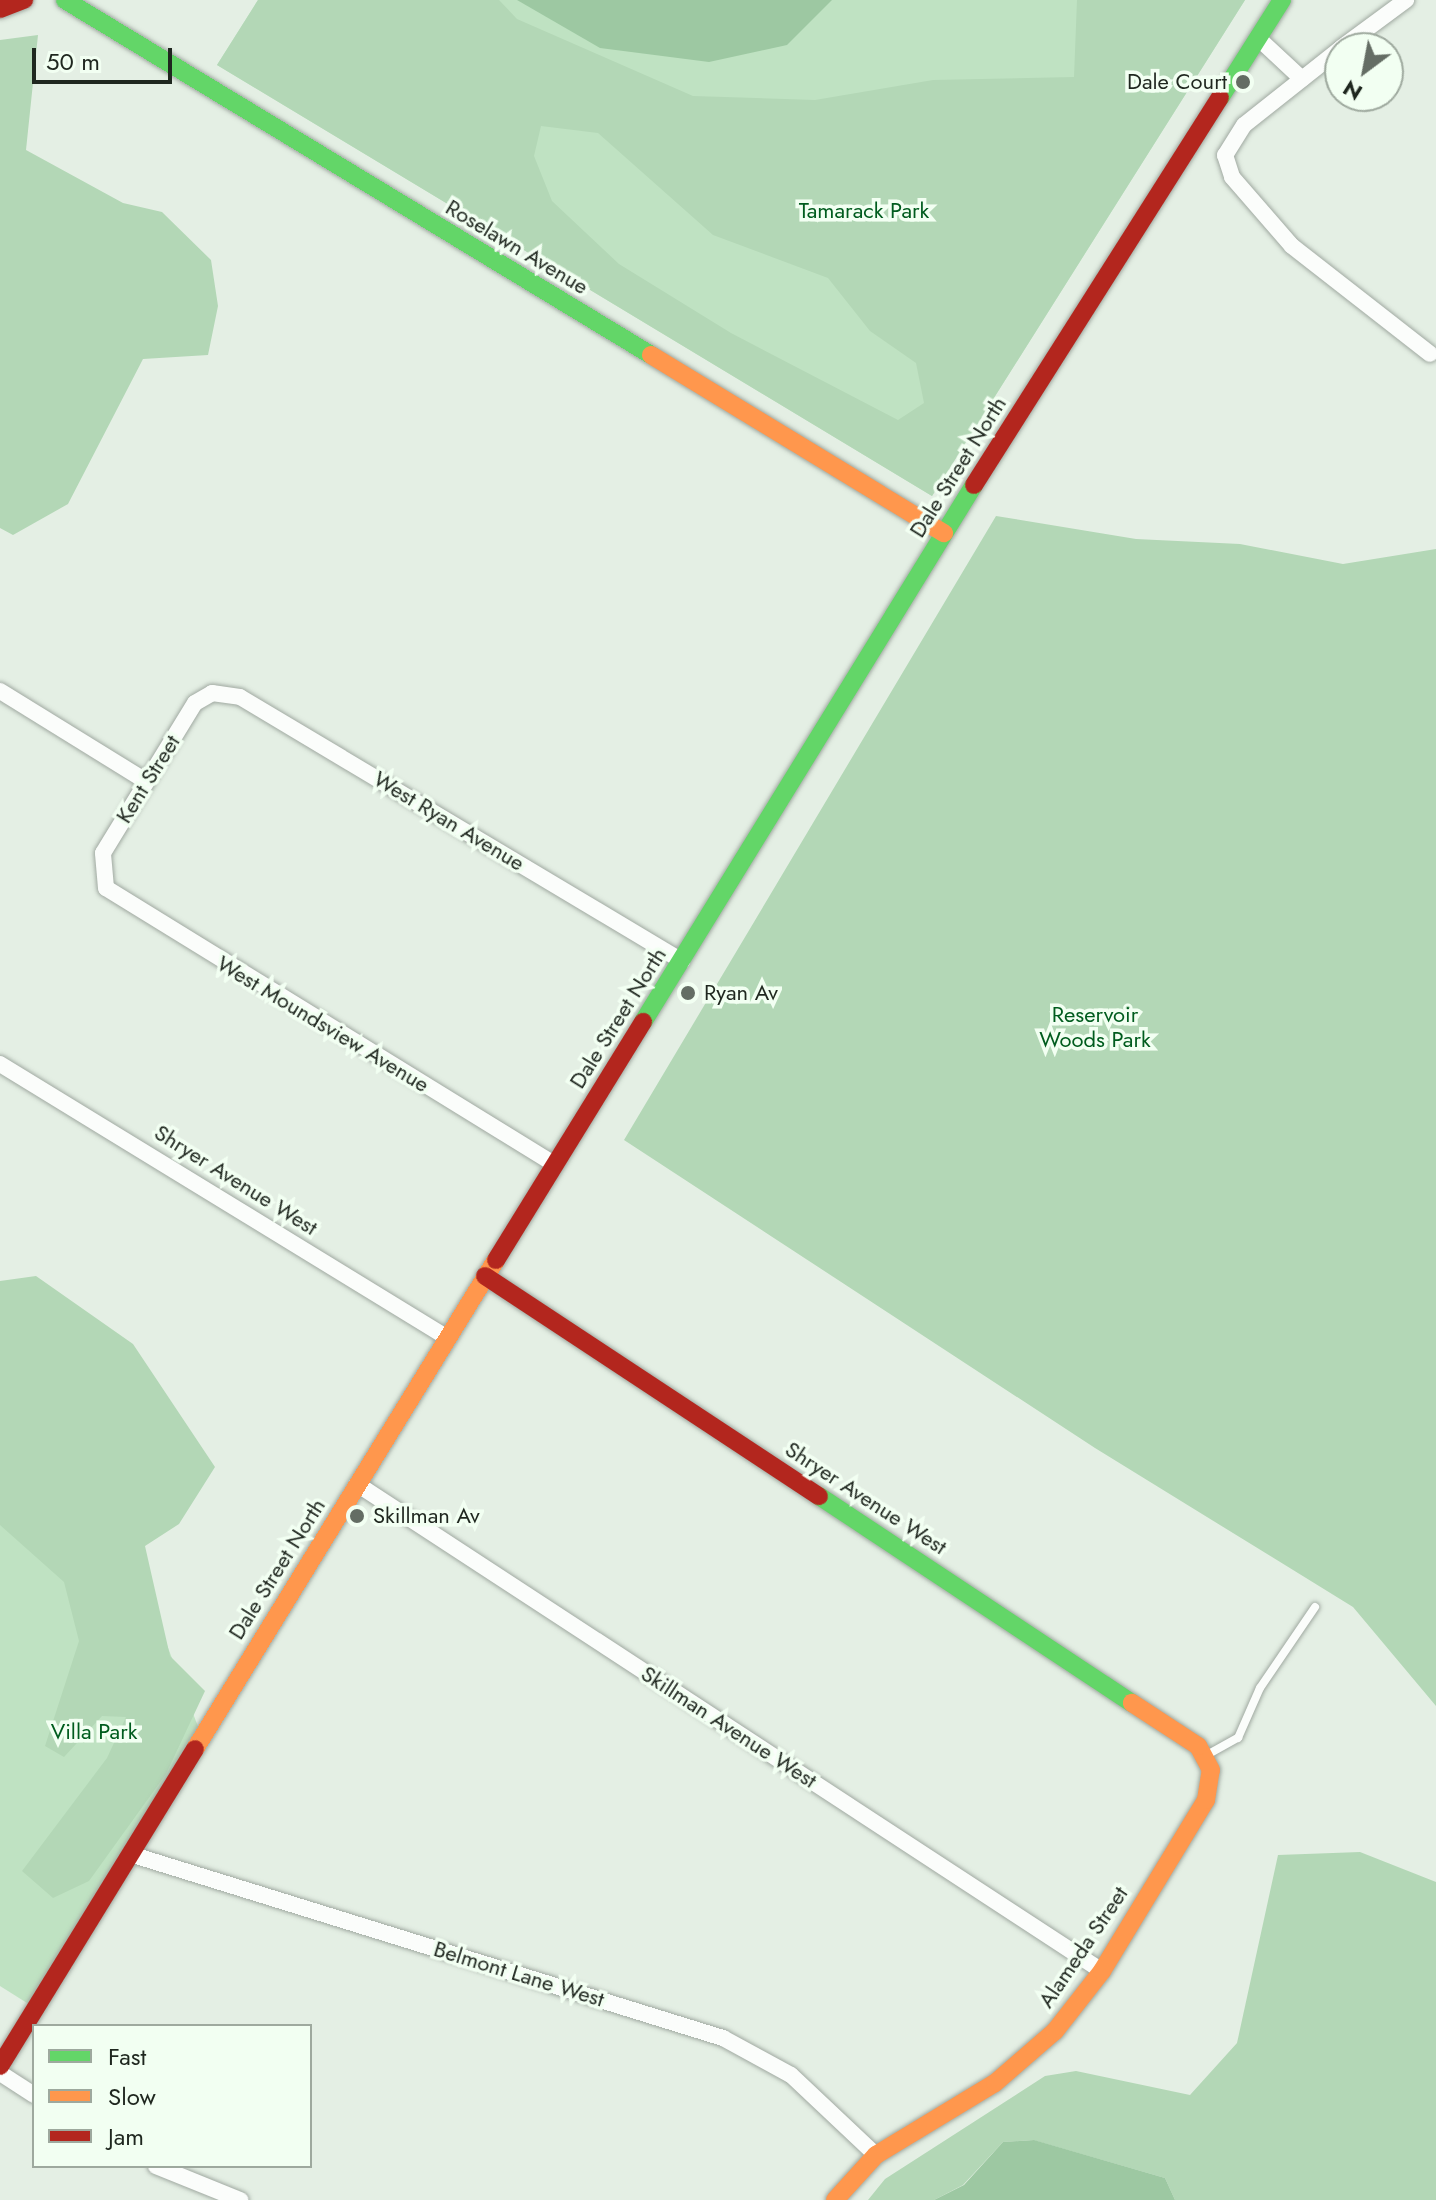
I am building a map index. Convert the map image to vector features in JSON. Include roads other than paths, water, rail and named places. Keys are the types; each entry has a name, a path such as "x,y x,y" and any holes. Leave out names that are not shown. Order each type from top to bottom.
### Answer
{"street":[{"path":"0,9 24,0"},
{"name":"Roselawn Avenue","path":"65,0 944,533"},
{"name":"Dale Street North","path":"0,2066 446,1337 682,961 944,533 1282,0"},
{"path":"1362,32 1406,0"},
{"path":"1258,38 1302,79"},
{"path":"1324,61 1231,137 1225,155 1232,177 1292,246 1430,354"},
{"path":"0,691 146,781"},
{"name":"West Ryan Avenue","path":"212,693 240,697 682,961"},
{"name":"Kent Street","path":"100,876 103,853 146,781 195,703 212,693"},
{"name":"West Moundsview Avenue","path":"100,876 112,896 554,1164"},
{"name":"Shryer Avenue West","path":"0,1064 446,1337"},
{"name":"Shryer Avenue West","path":"485,1276 1198,1746 1207,1764"},
{"name":"Skillman Avenue West","path":"357,1484 1102,1971"},
{"name":"Alameda Street","path":"835,2200 876,2155 1025,2060 1102,1971 1206,1800 1207,1764"},
{"name":"Belmont Lane West","path":"130,1854 723,2038 791,2075 876,2155"},
{"path":"0,2073 32,2094"},
{"path":"161,2168 240,2200"}],"lane":[{"path":"1207,1764 1238,1738 1260,1688 1315,1607"}],"place":[{"name":"Dale Court","path":"1243,82"},
{"name":"Ryan Av","path":"688,993"},
{"name":"Skillman Av","path":"357,1516"}],"park label":[{"name":"Tamarack Park","path":"864,211"},
{"name":"Reservoir Woods Park","path":"1095,1026"},
{"name":"Villa Park","path":"94,1732"}]}
